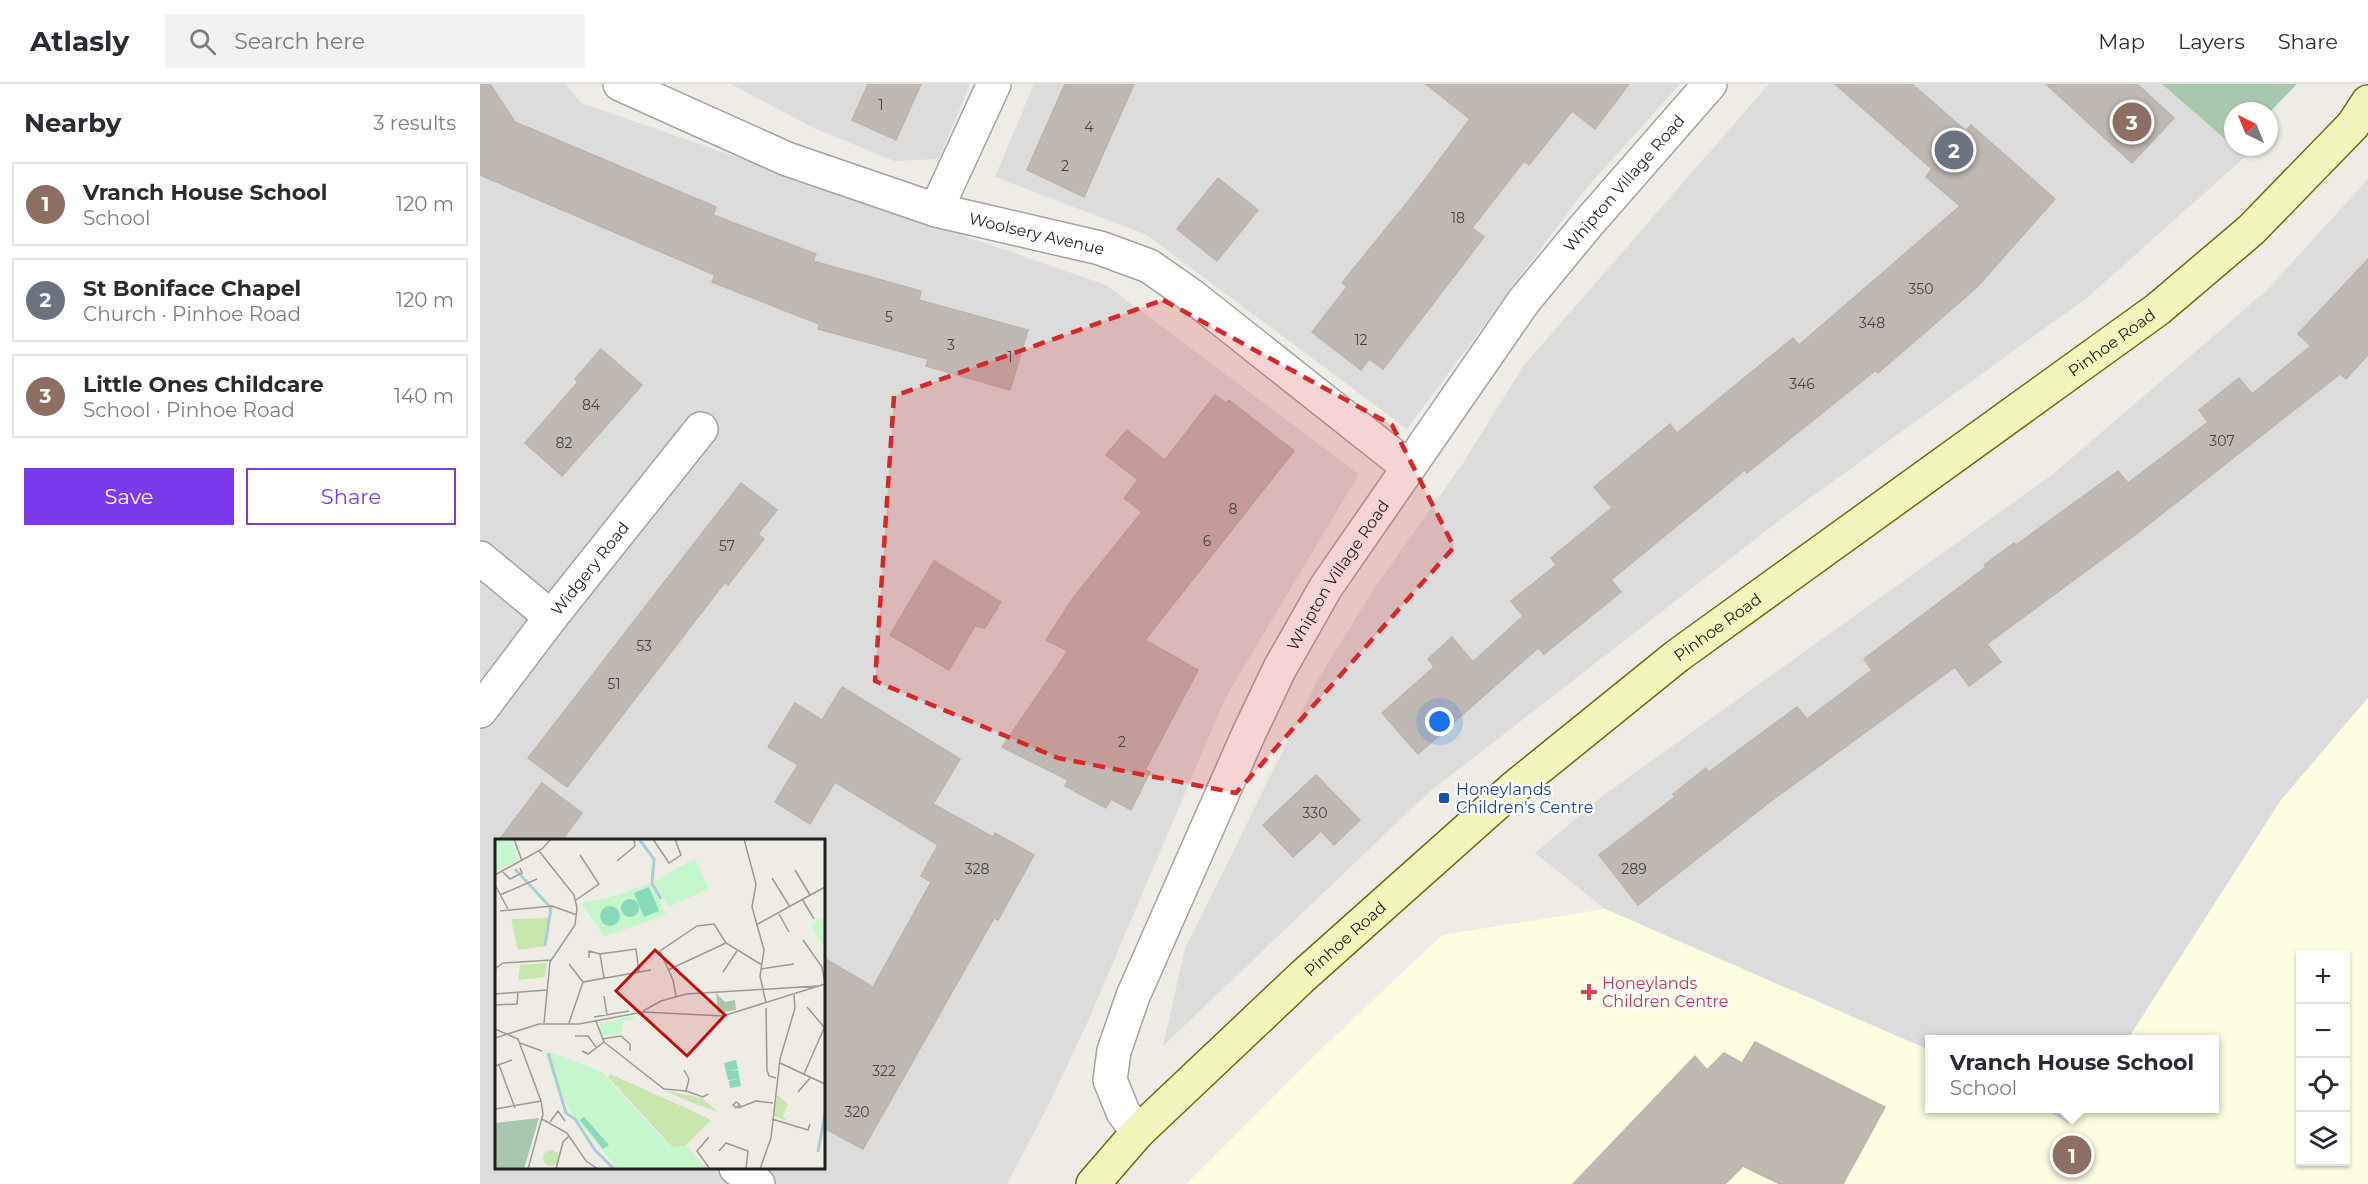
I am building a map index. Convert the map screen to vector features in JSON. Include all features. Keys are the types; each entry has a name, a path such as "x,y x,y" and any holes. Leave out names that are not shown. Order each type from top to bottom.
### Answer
{"main road":[{"name":"Pinhoe Road","path":"1093,1184 1138,1132 1304,976 1515,787 1668,663 2158,309 2251,230 2353,125 2368,102"}],"street":[{"name":"Woolsery Avenue","path":"620,84 787,159 936,210 1100,248 1149,266 1192,296 1407,467"},
{"path":"936,210 994,84"},
{"name":"Whipton Village Road","path":"1138,1132 1123,1112 1110,1080 1114,1051 1133,996 1280,668 1326,587 1524,301 1585,227 1710,84"},
{"name":"Widgery Road","path":"480,711 551,616 701,429"},
{"path":"480,558 551,616"},
{"path":"739,1169 759,1184"}],"highlighted area":[{"path":"1163,300 1392,425 1454,547 1236,793 1058,758 875,681 894,396"}],"shaded area":[{"path":"480,84 565,84 581,103 1106,285 1359,474 1226,697 1089,1019 1049,1104 1007,1184 480,1184"},
{"path":"731,84 970,84 939,159 894,161 814,128"},
{"path":"1034,84 1680,84 1583,192 1407,429 1147,235 995,177"},
{"path":"1769,84 2162,84 2224,137 2224,156 2246,156 2088,297 1785,516 1428,793 1163,1046 1185,949 1317,681 1375,587 1463,463 1524,365"},
{"path":"2162,84 2297,84 2278,104 2224,102 2224,138"},
{"path":"2368,179 2368,698 2281,800 2131,1035 1925,1035 1925,1048 1605,909 1535,853 1605,794 2052,475 2267,290"},
{"name":"Honeylands Children Centre","path":"2368,698 2368,1184 1187,1184 1311,1059 1442,935 1605,909 1925,1048 1925,1113 2050,1113 2073,1126 2082,1113 2219,1113 2219,1035 2131,1035 2281,800"},
{"path":"2050,1113 2082,1113 2074,1126"}],"building":[{"path":"480,84 490,84 515,122 716,207 713,215 816,254 813,261 921,291 919,300 1028,330 1010,390 926,366 928,359 818,329 819,324 712,282 715,275 480,175"},
{"path":"868,84 921,84 896,140 852,120"},
{"path":"1065,84 1134,84 1084,197 1027,170"},
{"path":"1426,84 1629,84 1595,129 1572,111 1529,165 1524,161 1472,228 1484,237 1383,369 1369,359 1361,370 1312,332 1347,287 1342,283 1414,194 1470,119"},
{"path":"1835,84 1912,84 1966,131 1971,125 2055,199 1977,287 1945,315 1878,373 1876,370 1747,473 1745,470 1611,580 1621,592 1544,654 1538,648 1418,754 1382,713 1434,667 1428,659 1452,637 1473,662 1523,616 1511,601 1556,565 1551,558 1612,508 1594,487 1670,424 1677,433 1793,338 1799,345 1960,206 1926,177 1932,169"},
{"path":"2046,84 2137,84 2174,118 2132,163"},
{"path":"1218,178 1258,210 1217,261 1177,229"},
{"path":"2368,259 2368,355 2346,379 2340,374 2135,535 1987,644 2001,662 1969,686 1955,667 1771,801 1638,905 1599,855 1675,797 1673,794 1706,768 1709,772 1797,707 1807,719 1872,670 1864,659 1986,567 1984,565 2014,543 2016,545 2118,471 2128,483 2208,422 2199,410 2239,378 2252,394 2311,346 2298,334"},
{"path":"601,349 642,385 562,476 525,443 578,382 575,379"},
{"path":"1215,395 1226,403 1229,400 1294,451 1145,640 1198,670 1145,770 1150,772 1131,810 1111,799 1106,808 1065,786 1068,780 1002,747 1068,651 1046,640 1073,598 1142,512 1124,498 1138,480 1106,455 1127,430 1165,460"},
{"path":"741,483 777,510 758,534 764,539 728,585 725,582 567,787 528,758"},
{"path":"934,561 1001,602 985,628 975,626 949,670 890,635"},
{"path":"842,687 960,759 933,804 993,837 995,833 1034,855 998,920 994,918 863,1149 825,1129 825,959 873,987 931,882 921,876 938,845 835,782 810,824 775,802 798,765 768,747 795,703 822,720"},
{"path":"1316,775 1360,820 1334,845 1321,831 1293,857 1263,825"},
{"path":"542,783 582,813 563,839 500,839"},
{"path":"1755,1042 1885,1107 1843,1184 1780,1184 1743,1166 1725,1184 1573,1184 1695,1056 1707,1070 1724,1053 1742,1063"}],"place":[{"name":"Little Ones Childcare","path":"2132,122"},
{"name":"St Boniface Chapel","path":"1954,150"},
{"name":"Honeylands Children's Centre","path":"1444,798"},
{"name":"Honeylands Children Centre","path":"1589,992"},
{"name":"Vranch House School","path":"2072,1155"}]}
